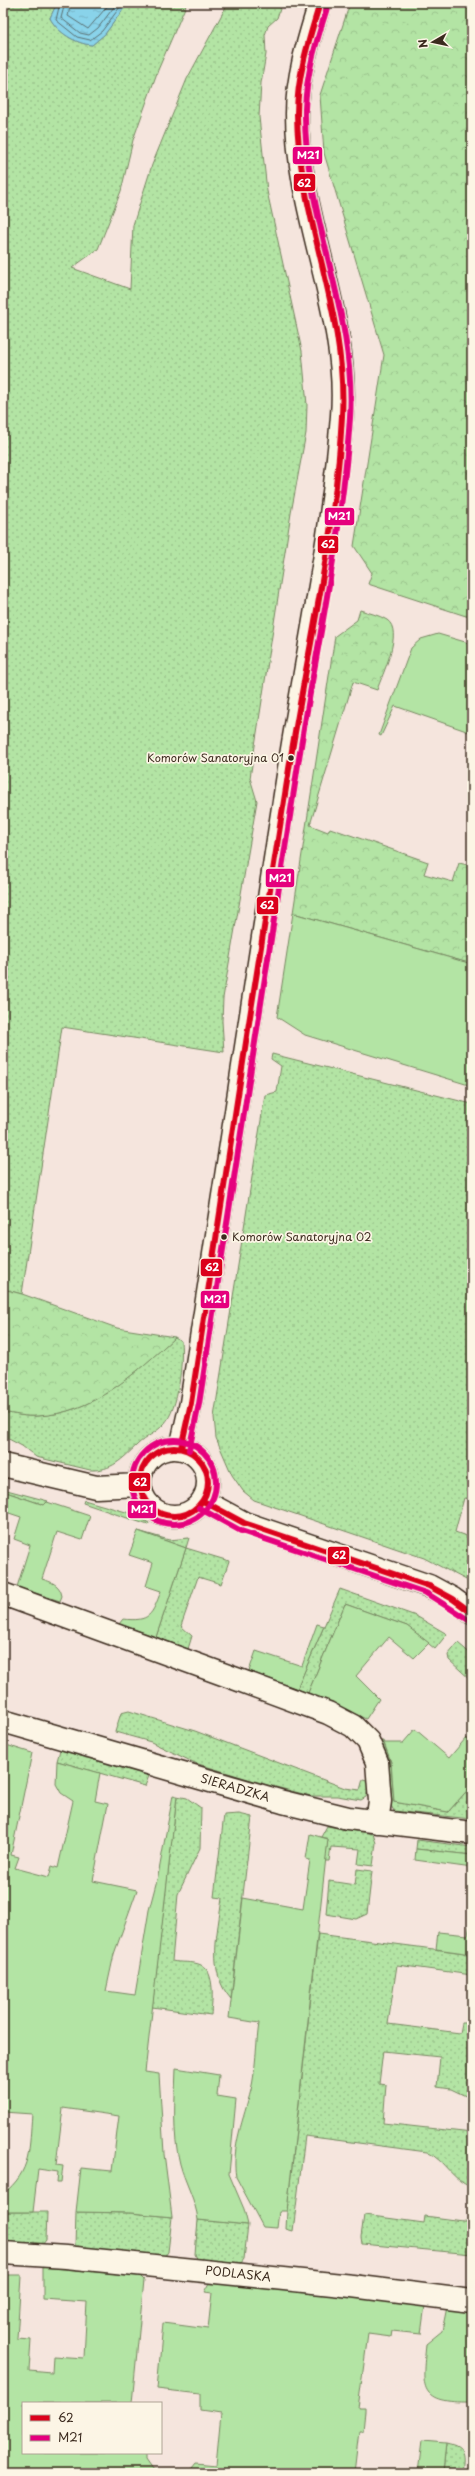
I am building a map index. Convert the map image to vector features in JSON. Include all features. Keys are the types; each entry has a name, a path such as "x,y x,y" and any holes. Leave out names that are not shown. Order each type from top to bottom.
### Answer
{"street":[{"path":"181,1448 191,1403 290,762 319,590 342,413 338,340 302,178 298,137 298,91 302,65 320,3"},
{"path":"181,1448 193,1454 203,1463 208,1475 208,1489 203,1501 186,1514 166,1515 148,1504 140,1485 140,1474 151,1456 165,1449 181,1448"},
{"path":"3,1465 96,1487 140,1485"},
{"path":"203,1501 244,1523 429,1586 453,1599 472,1612"},
{"path":"3,1594 328,1713 353,1726 368,1740 377,1762 380,1801 378,1822"},
{"name":"SIERADZKA","path":"3,1721 284,1802 348,1818 472,1833"},
{"name":"PODLASKA","path":"3,2254 103,2261 337,2284 472,2301"}],"green space":[{"path":"3,3 57,3 50,18 57,28 74,40 92,45 105,34 128,3 187,3 158,70 133,140 121,191 98,249 72,268 130,289 133,225 152,165 187,79 228,3 282,3 277,18 268,26 265,35 266,54 261,83 259,117 267,191 302,351 307,405 306,433 291,513 250,778 257,801 223,998 222,1021 224,1052 62,1027 22,1294 3,1289"},
{"path":"350,3 472,3 472,618 368,584 372,573 354,546 384,355 324,153 320,95"},
{"path":"360,610 377,615 387,620 392,626 393,643 377,690 353,682 310,825 328,832 330,828 428,862 424,874 453,882 459,863 472,866 472,964 293,913 335,636 357,620"},
{"path":"438,634 472,644 472,733 395,706 381,736 379,735 411,648 421,639"},
{"path":"293,913 472,964 472,1086 305,1035 277,1017"},
{"path":"272,1054 472,1104 472,1500 464,1498 455,1532 472,1538 472,1583 424,1558 254,1500 243,1491 232,1475 216,1438 214,1417 265,1095 277,1092 281,1066 271,1059"},
{"path":"3,1289 22,1294 117,1328 175,1337 129,1377 95,1400 77,1408 57,1414 37,1416 24,1416 3,1412"},
{"path":"175,1337 181,1341 181,1361 179,1385 169,1417 161,1427 111,1466 98,1470 90,1470 36,1457 22,1446 3,1436 3,1412 24,1416 37,1416 57,1414 77,1408 95,1400 129,1377"},
{"path":"3,1489 48,1501 44,1505 3,1491"},
{"path":"3,1491 44,1505 47,1502 90,1516 82,1540 57,1532 42,1579 57,1586 62,1596 60,1601 17,1587 30,1545 14,1539 21,1517 3,1511"},
{"path":"84,1500 133,1514 149,1523 148,1525 83,1503"},
{"path":"138,1531 169,1540 189,1538 186,1548"},
{"path":"138,1531 186,1548 156,1637 119,1624 123,1619 139,1619 145,1618 149,1615 155,1606 161,1591 146,1586 153,1563 129,1555"},
{"path":"186,1548 229,1561 221,1584 198,1577 181,1626 192,1636 188,1649 156,1637"},
{"path":"340,1589 416,1616 447,1634 435,1649 407,1626 345,1604 308,1693 297,1689"},
{"path":"345,1604 407,1626 429,1643 414,1658 389,1637 356,1676 379,1699 366,1719 308,1693"},
{"path":"317,1624 324,1626 297,1689 249,1671 256,1651 302,1666"},
{"path":"458,1643 472,1655 472,1681 449,1660 448,1655"},
{"path":"129,1711 195,1731 345,1788 360,1790 363,1779 370,1781 366,1797 361,1800 337,1796 311,1796 195,1763 151,1742 115,1732 121,1713"},
{"path":"415,1729 449,1758 466,1738 472,1742 472,1785 448,1812 394,1802 391,1762 384,1743 403,1743"},
{"path":"383,1741 391,1762 394,1802 448,1812 472,1785 472,1819 394,1811 389,1802 378,1742"},
{"path":"3,1744 32,1753 11,1855 19,1857 15,1868 49,1877 52,1866 58,1868 73,1801 61,1793 56,1784 57,1761 100,1773 95,1801 108,1804 93,1881 137,1890 114,1954 106,1991 135,1995 149,1910 158,1876 173,1795 177,1796 145,2072 159,2074 164,2153 172,2217 131,2213 76,2212 81,2168 112,2171 119,2116 63,2108 56,2165 63,2166 61,2182 57,2182 58,2172 38,2169 33,2212 3,2212 3,2194 19,2177 27,2158 32,2114 3,2112"},
{"path":"60,1750 149,1776 145,1786 57,1761"},
{"path":"177,1796 187,1798 201,1808 200,1848 178,1894 172,1961 198,1964 206,1969 211,1980 212,1988 211,2015 152,2007"},
{"path":"239,1814 252,1817 231,1999 223,1988 218,1976 216,1964 216,1938 222,1898 214,1897 224,1815"},
{"path":"327,1826 373,1834 376,1843 373,1866 358,1864 360,1849 331,1847 329,1861 325,1861 328,1839 321,1837"},
{"path":"310,1834 328,1839 287,2211 279,2211 277,2228 263,2227 236,2177 235,2166 235,2155 239,2133 253,2082 259,2023 229,2018 243,1898 303,1909 310,1860 306,1859"},
{"path":"417,1840 472,1847 472,1855 416,1849"},
{"path":"416,1849 472,1855 472,1868 415,1860"},
{"path":"357,1869 372,1871 367,1914 356,1919 326,1914 329,1881 355,1885"},
{"path":"472,1911 472,1954 436,1949 438,1932 468,1935"},
{"path":"318,1934 472,1954 472,1975 397,1965 388,2024 460,2033 462,2023 472,2023 472,2099 451,2089 437,2087 440,2057 383,2051 379,2084 386,2085 383,2123 472,2133 472,2187 459,2181 439,2160 427,2152 305,2136 293,2231 286,2229 287,2211"},
{"path":"176,2068 219,2075 217,2096 236,2099 229,2174 244,2209 248,2225 198,2220 195,2206 182,2171 177,2152 175,2116"},
{"path":"3,2212 47,2212 46,2240 42,2245 3,2242"},
{"path":"76,2212 131,2213 172,2217 168,2252 165,2256 75,2247"},
{"path":"364,2215 424,2223 425,2216 471,2222 472,2254 362,2244 361,2237"},
{"path":"198,2220 248,2225 244,2259 241,2263 197,2259 195,2254"},
{"path":"43,2267 140,2276 144,2280 132,2402 22,2402 22,2454 145,2454 145,2460 152,2470 188,2473 3,2473 3,2275 21,2275 17,2339 31,2340 29,2371 52,2373 53,2356 84,2358 87,2302 43,2299"},
{"path":"210,2283 425,2305 421,2334 392,2331 391,2337 368,2334 358,2408 365,2408 363,2431 359,2431 354,2473 188,2473 196,2463 216,2465 221,2413 200,2410 200,2394 157,2389 163,2323 208,2329 212,2293 205,2292"},
{"path":"447,2307 463,2309 472,2313 471,2402 441,2400 432,2396 427,2390 424,2372 426,2344 442,2331"},
{"path":"422,2441 446,2443 443,2473 418,2473"},
{"path":"446,2443 457,2447 462,2453 462,2473 443,2473"}],"water":[{"path":"57,3 128,3 105,34 92,45 74,40 57,28 50,18"}],"transit line":[{"name":"62","path":"181,1448 191,1403 276,848 296,725 320,593 334,505 339,461 342,416 342,378 338,340 331,302 305,190 299,152 297,114 301,72 320,3"},
{"name":"M21","path":"189,1450 199,1404 284,850 341,507 346,463 350,418 350,379 346,340 312,187 307,148 305,109 307,83 316,44 328,5"},
{"name":"M21","path":"174,1440 190,1443 204,1452 213,1466 216,1482 213,1498 204,1512 190,1521 174,1524 158,1521 144,1512 135,1498 132,1482 135,1466 144,1452 158,1443 174,1440"},
{"name":"62","path":"174,1448 187,1450 198,1458 206,1469 208,1482 206,1495 198,1506 187,1514 174,1516 161,1514 150,1506 142,1495 140,1482 142,1469 150,1458 161,1450 174,1448"},
{"name":"62","path":"203,1501 244,1523 429,1586 453,1599 472,1613"},
{"name":"M21","path":"199,1508 241,1531 426,1593 467,1619"}],"place":[{"name":"Komorów Sanatoryjna 01","path":"291,758"},
{"name":"Komorów Sanatoryjna 02","path":"224,1237"}]}
